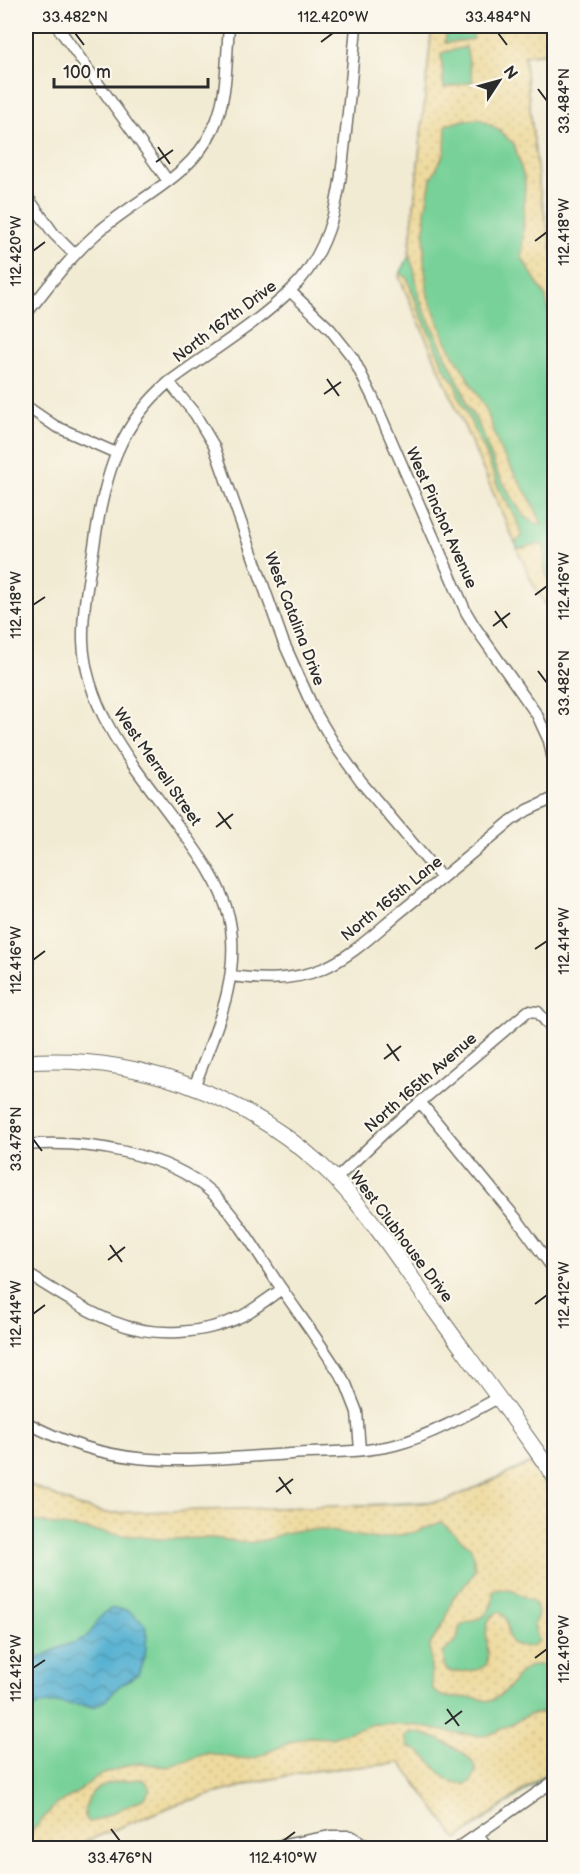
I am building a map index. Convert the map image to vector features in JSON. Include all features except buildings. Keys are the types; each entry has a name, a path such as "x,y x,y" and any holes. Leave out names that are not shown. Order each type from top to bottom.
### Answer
{"street":[{"path":"57,26 168,180"},
{"path":"26,314 75,255 102,229 182,170 200,152 217,119 222,98 229,26"},
{"name":"North 167th Drive","path":"116,453 136,417 158,392 290,291 313,262 331,225 342,169 356,26"},
{"path":"26,195 60,241 75,255"},
{"name":"West Pinchot Avenue","path":"290,291 330,329 353,358 373,398 466,612 537,715 549,741 555,765"},
{"name":"West Catalina Drive","path":"169,382 195,414 214,446 283,641 314,710 336,747 361,782 442,878"},
{"path":"26,406 55,426 116,453"},
{"name":"West Merrell Street","path":"116,453 101,502 84,613 84,654 90,682 107,725 217,883 232,934 232,976 225,1003 194,1087"},
{"name":"North 165th Lane","path":"232,976 278,979 305,975 328,966 357,948 512,820 555,798"},
{"name":"North 165th Avenue","path":"335,1180 420,1102 528,1011 538,1012 555,1032"},
{"name":"West Clubhouse Drive","path":"26,1062 98,1063 143,1071 194,1087 226,1101 275,1129 322,1166 367,1217 555,1476"},
{"path":"420,1102 519,1222 555,1270"},
{"path":"26,1145 85,1146 114,1150 165,1165 202,1185 225,1207 346,1384 357,1412 360,1450"},
{"path":"26,1273 95,1314 115,1323 152,1331 196,1330 221,1324 244,1314 282,1289"},
{"path":"26,1422 101,1453 144,1460 178,1461 360,1450 394,1445 465,1416 498,1398"},
{"path":"458,1848 555,1781"},
{"path":"478,1834 488,1848"},
{"path":"269,1848 331,1836 351,1836 364,1844"}],"green space":[{"path":"432,26 554,26 554,52 524,56 539,186 554,259 554,617 534,586 399,276 409,256"},
{"path":"533,1462 554,1492 554,1770 457,1839 401,1763 310,1771 261,1781 177,1804 69,1848 26,1848 26,1483 77,1506 106,1513 159,1515 445,1501"}],"sand":[{"path":"432,26 447,26 445,43 474,39 472,26 554,26 554,52 524,56 539,186 554,259 554,331 545,295 522,258 525,181 514,144 496,128 480,119 446,125 445,152 431,179 425,212 424,260 428,296 446,341 486,409 500,450 532,502 542,524 534,523 522,514 498,474 479,425 467,405 462,389 424,310 409,256","holes":["466,47 473,82 444,88 441,53"]},
{"path":"401,273 407,278 447,373 455,383 459,397 485,451 499,489 515,516 522,536 515,543 399,276"},
{"path":"544,545 545,572 554,591 554,617 534,586 517,549"},
{"path":"530,1464 554,1497 554,1665 530,1667 517,1676 508,1689 490,1701 470,1697 446,1697 432,1687 430,1645 445,1621 453,1598 469,1580 475,1569 470,1547 441,1522 416,1532 376,1539 325,1530 301,1530 249,1543 212,1538 161,1539 26,1519 26,1483 77,1506 106,1513 445,1501","holes":["501,1589 514,1591 535,1603 538,1613 534,1625 539,1641 526,1646 512,1643 505,1617 498,1612 491,1617 486,1629 488,1658 486,1665 475,1670 448,1671 444,1665 444,1652 457,1640 459,1628 480,1618 488,1611 493,1591"]},
{"path":"554,1711 554,1767 457,1839 401,1763 310,1771 261,1781 177,1804 69,1848 26,1848 26,1838 55,1805 75,1794 98,1776 132,1764 142,1763 167,1767 208,1753 239,1759 255,1758 293,1741 308,1737 331,1738 374,1724 413,1725 484,1736 528,1715","holes":["411,1732 439,1740 467,1757 476,1771 471,1782 456,1784 449,1781 420,1752 408,1747 405,1737","142,1779 150,1790 143,1799 95,1821 87,1820 84,1814 85,1808 95,1790 117,1781"]}],"water":[{"path":"110,1609 123,1609 130,1612 145,1625 147,1636 145,1656 138,1674 118,1687 105,1701 94,1707 59,1703 39,1705 26,1713 26,1662 84,1638 103,1614"}]}
